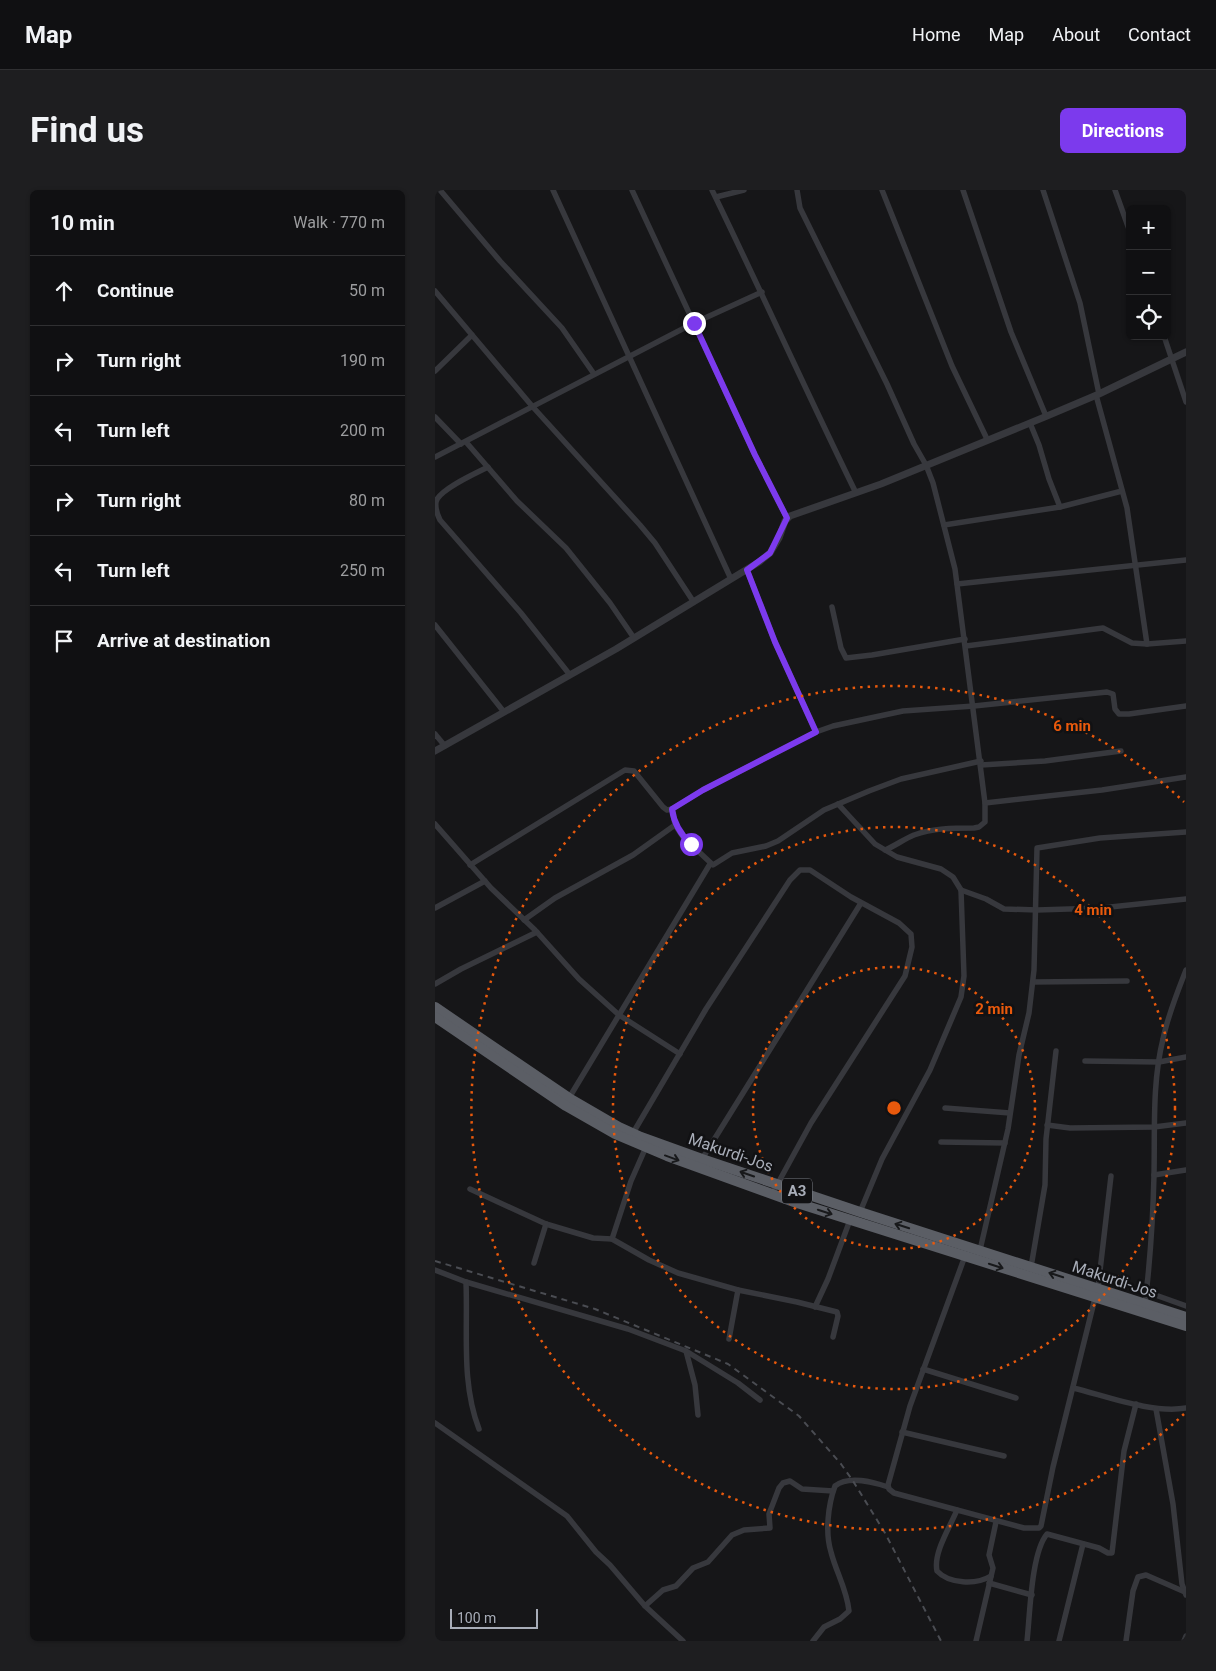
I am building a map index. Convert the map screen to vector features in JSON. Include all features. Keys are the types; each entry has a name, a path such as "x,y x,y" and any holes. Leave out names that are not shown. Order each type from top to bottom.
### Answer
{"highway":[{"name":"Makurdi-Jos","path":"435,1007 569,1098 633,1133 702,1159 850,1220 965,1256 1097,1293 1145,1304 1186,1317"},
{"name":"Makurdi-Jos","path":"435,1017 566,1106 615,1134 646,1147 774,1189 860,1212 1031,1267 1186,1326"}],"street":[{"path":"440,190 500,261 562,328 594,374"},
{"path":"553,190 731,579"},
{"path":"632,190 755,455 787,518"},
{"path":"713,190 856,493"},
{"path":"716,197 744,190"},
{"path":"797,190 800,208 933,482 955,569 974,706 985,803 985,822 979,826 931,830 912,836 885,850"},
{"path":"882,190 952,366 987,439"},
{"path":"963,190 1011,332 1046,416"},
{"path":"1043,190 1080,303 1098,394 1127,508 1147,644"},
{"path":"1115,190 1126,221"},
{"path":"435,291 532,406 655,543 693,601"},
{"path":"435,457 694,323 762,292"},
{"path":"435,370 472,335"},
{"path":"1165,340 1186,402"},
{"path":"435,751 634,638 747,570 770,553 787,518 800,511 838,500 1046,416 1098,394 1186,352"},
{"path":"435,417 566,548 611,603 634,638"},
{"path":"1030,422 1049,479 1061,507"},
{"path":"487,467 441,493 437,499 435,511 440,520 521,612 570,675"},
{"path":"944,525 1061,507 1122,491"},
{"path":"957,584 1186,560"},
{"path":"747,570 775,642 816,732"},
{"path":"832,608 841,648 846,658 965,642 1103,628 1132,643 1147,644 1186,641"},
{"path":"435,626 505,712"},
{"path":"470,864 625,770 634,771 667,810 816,732 833,726 882,715 903,711 974,706 1107,692 1113,694 1115,709 1119,714 1186,706"},
{"path":"435,734 445,746"},
{"path":"672,809 675,825 683,837 710,864 717,864 732,853 766,846 778,841 825,810 901,779 981,763 1045,761 1121,751"},
{"path":"985,803 1102,790 1186,777"},
{"path":"838,804 875,844 897,857 941,869 953,877 961,890 964,976 961,997 930,1070 881,1159 860,1212"},
{"path":"524,920 555,898 627,859 675,825"},
{"path":"436,827 485,881 537,932 579,979 619,1015 680,1054"},
{"path":"979,1250 1005,1143 1019,1055 1029,1013 1033,982 1037,910 1036,851 1038,847 1100,838 1186,832"},
{"path":"897,857 899,844"},
{"path":"569,1098 710,864"},
{"path":"633,1133 706,1009 795,874 801,870 810,870 899,923 909,931 913,941 913,948 905,976 811,1123 774,1189"},
{"path":"435,908 485,881"},
{"path":"961,890 1004,909 1101,908 1186,899"},
{"path":"702,1159 861,902"},
{"path":"435,984 461,969 537,932"},
{"path":"1145,1304 1154,1175 1154,1126 1159,1062 1169,1014 1186,970"},
{"path":"1033,982 1127,981"},
{"path":"1031,1267 1045,1185 1047,1125 1056,1052"},
{"path":"1085,1061 1159,1062 1186,1057"},
{"path":"945,1108 1010,1113"},
{"path":"1047,1125 1070,1128 1154,1126 1186,1123"},
{"path":"941,1142 1005,1143"},
{"path":"612,1239 631,1182 646,1147"},
{"path":"1154,1175 1186,1170"},
{"path":"813,1641 823,1627 840,1620 849,1611 846,1594 831,1552 828,1537 833,1491 839,1484 853,1481 872,1482 889,1487 894,1493 996,1522 1024,1528 1039,1528 1041,1526 1053,1467 1097,1293 1111,1176"},
{"path":"470,1189 546,1224 593,1238 612,1239 649,1260 678,1273 738,1290 838,1314 833,1337"},
{"path":"815,1307 828,1279 850,1220"},
{"path":"534,1263 546,1224"},
{"path":"889,1487 902,1432 923,1368 965,1256"},
{"path":"435,1270 466,1282 628,1329 686,1351 738,1383 760,1400"},
{"path":"466,1282 469,1392 472,1411 479,1429"},
{"path":"729,1339 738,1290"},
{"path":"1147,1292 1186,1306"},
{"path":"686,1351 695,1385 698,1415"},
{"path":"923,1368 1016,1398"},
{"path":"1073,1388 1156,1409 1175,1410 1186,1408"},
{"path":"1027,1641 1034,1572 1039,1552 1047,1534 1112,1553 1124,1451 1137,1404"},
{"path":"1156,1409 1173,1504 1185,1594"},
{"path":"435,1423 526,1485 567,1516 596,1552 645,1606 683,1641"},
{"path":"902,1432 1004,1456"},
{"path":"645,1606 663,1590 676,1586 693,1568 708,1562 732,1535 744,1530 770,1528 769,1514 779,1488 783,1483 789,1481 805,1490 833,1491"},
{"path":"957,1510 938,1553 935,1564 937,1571 944,1576 967,1582 989,1580 1032,1595"},
{"path":"976,1641 993,1568 990,1550 996,1522"},
{"path":"1059,1641 1083,1544"},
{"path":"1126,1641 1133,1592 1138,1577 1146,1575 1185,1594"},
{"path":"1184,1641 1186,1636"}],"railway":[{"path":"435,1261 595,1309 728,1364 799,1416 841,1464 853,1481 885,1533 941,1641"}],"route":[{"path":"691,844 683,837 675,825 672,809 703,790 816,732 787,672 747,570 770,553 779,538 787,518 755,455 694,323"}]}
